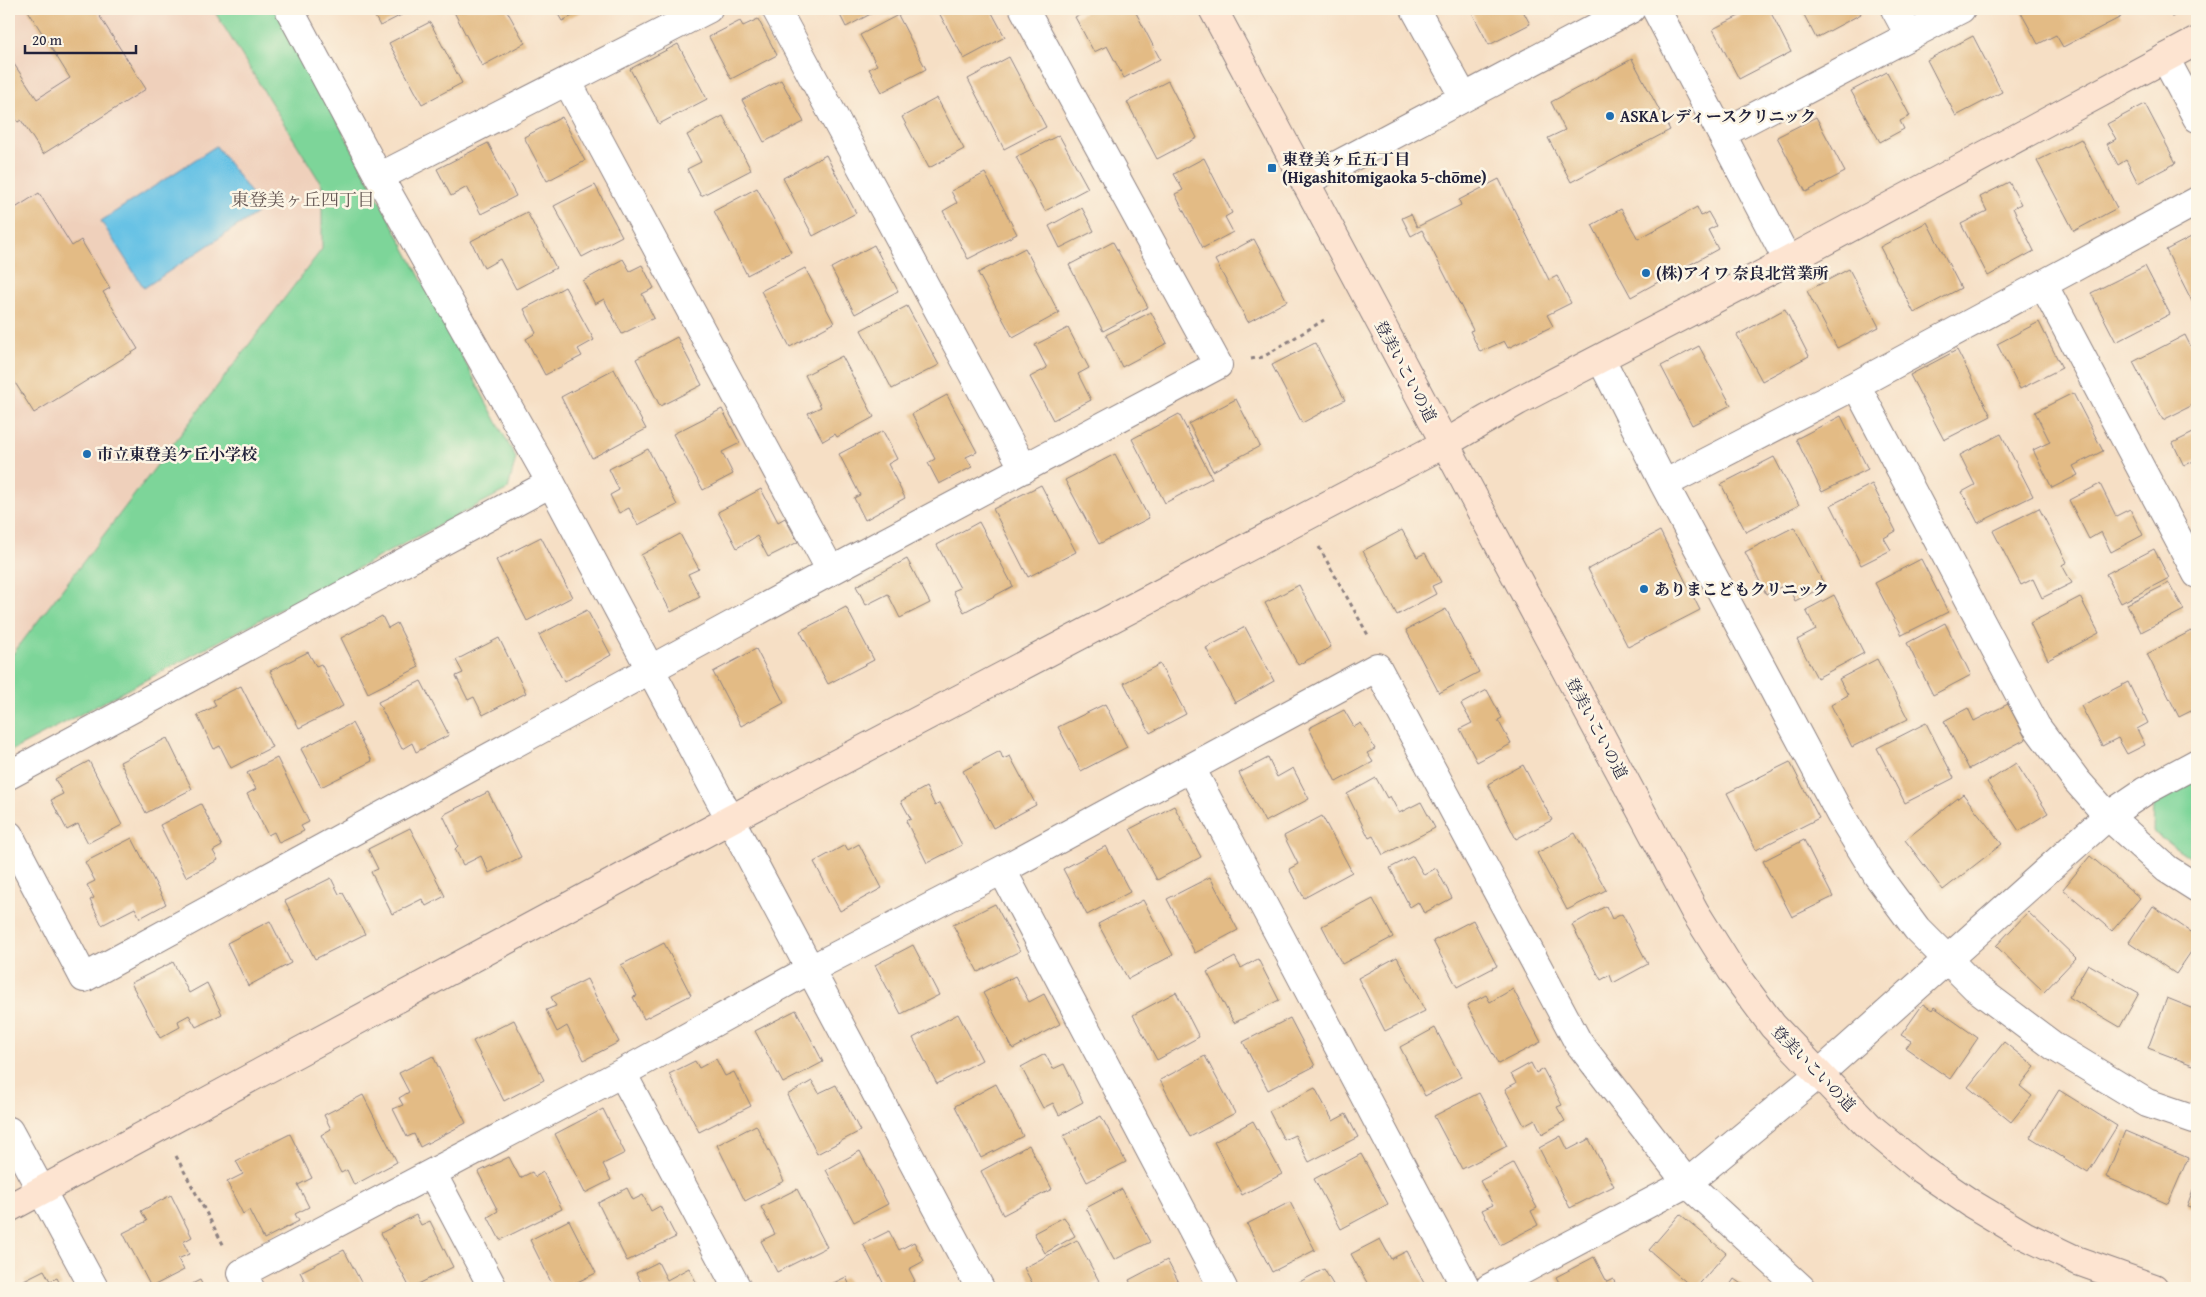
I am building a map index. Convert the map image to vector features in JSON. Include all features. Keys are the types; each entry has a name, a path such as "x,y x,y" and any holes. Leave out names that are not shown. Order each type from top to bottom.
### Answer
{"street":[{"path":"289,9 379,177 551,483 980,1288"},
{"path":"379,177 708,9"},
{"path":"776,9 1024,469"},
{"path":"9,834 84,978 831,571 1218,365 1024,9"},
{"name":"登美いこいの道","path":"1213,9 1695,912 1732,971 1773,1026 1869,1126 1922,1170 1972,1204 2024,1234 2078,1261 2154,1288"},
{"path":"1415,9 1463,96"},
{"path":"1305,182 1463,96 1631,9"},
{"path":"1656,9 1788,261"},
{"path":"1896,9 1910,35"},
{"path":"1722,133 1961,9"},
{"path":"9,1208 731,819 1444,444 1518,401 1788,261 2197,41"},
{"path":"2165,58 2197,118"},
{"path":"567,81 831,571"},
{"path":"1664,484 1856,385 2197,201"},
{"path":"2043,284 2197,574"},
{"path":"1601,359 1664,484 1849,830 1877,875 1917,929 1975,987 2055,1048 2147,1103 2197,1120"},
{"path":"1856,385 2036,726 2077,781 2108,816 2152,856 2197,888"},
{"path":"9,775 551,483"},
{"path":"246,1281 432,1173 622,1073 809,970 1002,870 1377,667 1578,1042 1687,1183 1801,1288"},
{"path":"1489,1288 1687,1183 1819,1074 2108,816 2145,792 2197,763"},
{"path":"1190,768 1466,1288"},
{"path":"1002,870 1223,1288"},
{"path":"622,1073 737,1288"},
{"path":"9,1131 40,1192 94,1288"},
{"path":"432,1173 493,1288"}],"path":[{"path":"1218,365 1263,357 1324,320"},
{"path":"1302,517 1371,640 1377,667"},
{"path":"160,1126 228,1252 246,1281"}],"shaded area":[{"name":"市立東登美ケ丘小学校","path":"9,9 213,9 322,185 322,249 9,659"}],"green space":[{"path":"213,9 278,9 516,458 508,489 9,752 9,659 322,249 322,185"},
{"path":"2197,780 2197,862 2153,832 2154,802"}],"water":[{"path":"216,146 263,209 144,288 101,221"}],"building":[{"path":"27,9 95,9 146,89 43,154 21,120 18,122 12,114 16,111 9,100 9,67 14,64 37,99 70,78"},
{"path":"371,9 413,9 380,26"},
{"path":"506,9 525,43 482,66 453,10"},
{"path":"555,9 587,9 562,21"},
{"path":"837,9 880,9 846,27"},
{"path":"937,9 990,9 1005,37 964,59"},
{"path":"1091,9 1134,9 1160,59 1124,78 1107,46 1094,52 1075,17"},
{"path":"1470,9 1522,9 1530,24 1489,45"},
{"path":"1753,9 1769,9 1791,52 1739,79 1713,29"},
{"path":"1801,9 1858,9 1861,14 1816,38"},
{"path":"2019,9 2117,9 2121,17 2063,47 2056,35 2038,44"},
{"path":"898,15 926,69 882,92 869,69 877,65 860,35"},
{"path":"758,19 777,55 731,79 709,37 740,21 743,26"},
{"path":"430,22 462,83 422,104 389,43"},
{"path":"1973,36 2002,92 1956,116 1927,60"},
{"path":"678,44 707,99 659,124 630,69"},
{"path":"1009,57 1046,127 1004,149 968,79"},
{"name":"ASKAレディースクリニック","path":"1632,59 1670,130 1571,182 1548,138 1565,130 1551,102"},
{"path":"1887,72 1910,116 1900,121 1904,129 1880,142 1851,91"},
{"path":"781,80 804,122 764,142 742,100"},
{"path":"1168,81 1197,138 1157,159 1127,102"},
{"path":"937,98 964,149 929,168 902,117"},
{"path":"2145,104 2176,163 2138,183 2126,160 2118,165 2107,144 2116,139 2107,124"},
{"path":"723,116 751,170 701,196 687,169 701,162 687,135"},
{"path":"562,117 585,161 547,181 524,137"},
{"path":"1816,117 1845,172 1806,192 1777,137"},
{"path":"1059,135 1088,188 1045,211 1016,157"},
{"path":"2081,139 2117,208 2074,231 2037,161"},
{"path":"488,143 516,196 481,214 467,187 451,196 437,169"},
{"path":"826,155 856,213 813,236 783,178"},
{"path":"1204,158 1232,213 1225,217 1233,232 1203,248 1175,194 1183,190 1174,174"},
{"path":"985,173 1017,234 968,259 943,211 957,203 951,191"},
{"path":"1499,179 1549,280 1557,276 1571,303 1547,315 1553,326 1508,348 1504,341 1480,352 1470,331 1473,330 1422,230 1411,236 1402,218 1411,214 1417,227 1461,205 1459,200"},
{"path":"2009,182 2021,204 2013,208 2034,251 1988,276 1961,224 1987,211 1980,197"},
{"path":"595,185 622,236 582,257 554,206"},
{"path":"757,188 791,252 747,275 714,211"},
{"path":"39,193 72,246 81,240 110,288 103,292 138,349 34,413 9,373 9,212"},
{"name":"(株)アイワ 奈良北営業所","path":"1697,207 1701,216 1708,212 1716,226 1708,230 1718,249 1631,297 1592,225 1621,209 1638,239"},
{"path":"1082,208 1094,231 1060,248 1049,226"},
{"path":"527,212 556,268 516,289 500,259 484,268 471,241"},
{"path":"1927,222 1961,288 1914,313 1880,247"},
{"path":"2197,234 2197,311 2166,250"},
{"path":"1254,239 1287,301 1248,322 1215,260"},
{"path":"1113,242 1148,307 1103,331 1069,265"},
{"path":"874,245 898,291 855,314 831,268"},
{"path":"1025,248 1059,313 1013,338 978,273"},
{"path":"623,259 630,271 642,265 654,288 642,294 654,318 622,334 604,299 595,304 583,281"},
{"path":"2145,266 2170,314 2116,342 2091,293"},
{"path":"805,268 834,323 790,347 761,291"},
{"path":"1849,269 1879,327 1837,348 1807,291"},
{"path":"565,287 594,340 578,349 582,356 545,375 526,339 536,333 524,309"},
{"path":"907,306 939,365 892,389 861,330"},
{"path":"1785,309 1809,356 1762,381 1737,335"},
{"path":"1151,312 1167,343 1122,367 1106,335"},
{"path":"2039,322 2062,368 2020,389 1997,344"},
{"path":"1068,328 1089,368 1078,374 1091,400 1053,420 1030,377 1047,368 1035,345"},
{"path":"2185,335 2197,359 2197,403 2163,420 2133,362"},
{"path":"677,337 702,385 660,406 636,359"},
{"path":"1315,343 1345,400 1302,423 1272,365"},
{"path":"1699,346 1731,405 1692,425 1661,366"},
{"path":"1957,350 1991,416 1944,440 1910,375"},
{"path":"842,356 874,417 837,437 835,434 823,441 808,413 821,407 805,375"},
{"path":"614,369 646,429 592,458 561,397"},
{"path":"2073,393 2103,451 2073,466 2078,475 2052,488 2033,450 2050,442 2035,412"},
{"path":"947,395 977,452 966,457 972,467 939,484 928,463 935,459 912,414"},
{"path":"1236,399 1260,446 1213,471 1189,424"},
{"path":"722,409 740,443 722,452 733,474 703,490 673,434"},
{"path":"1179,414 1212,478 1165,503 1132,439"},
{"path":"1841,416 1868,469 1822,492 1796,439"},
{"path":"883,431 897,459 888,464 905,498 865,520 854,498 860,495 839,454"},
{"path":"2197,431 2197,459 2184,466 2173,443"},
{"path":"2001,434 2033,496 1978,523 1962,492 1975,485 1960,455"},
{"path":"648,449 677,505 638,525 629,508 619,513 610,495 619,490 609,469"},
{"path":"1115,454 1149,518 1099,544 1065,480"},
{"path":"1774,457 1799,505 1746,532 1721,484"},
{"path":"1872,484 1896,531 1884,538 1891,550 1861,565 1831,505"},
{"path":"2100,484 2116,516 2130,509 2143,535 2111,552 2101,532 2089,539 2069,500"},
{"path":"1041,485 1076,552 1028,577 993,509"},
{"path":"761,489 778,522 785,518 798,542 768,557 757,536 737,548 718,512"},
{"path":"2039,508 2067,562 2062,565 2072,583 2042,598 2033,579 2021,585 1993,531"},
{"path":"979,522 1013,586 964,612 953,591 960,588 937,545"},
{"path":"1794,527 1825,586 1795,601 1787,584 1766,594 1745,552"},
{"path":"1402,530 1417,557 1425,553 1441,582 1432,586 1436,594 1397,615 1363,551"},
{"name":"ありまこどもクリニック","path":"1660,531 1700,610 1628,647 1588,569"},
{"path":"680,534 699,569 688,574 700,597 671,612 641,555"},
{"path":"541,537 572,597 527,621 496,560"},
{"path":"2154,549 2169,578 2121,603 2106,574"},
{"path":"907,559 930,603 900,618 888,594 866,605 856,586"},
{"path":"1921,559 1948,612 1902,635 1875,583"},
{"path":"2169,583 2184,610 2141,632 2127,604"},
{"path":"1299,585 1331,647 1298,665 1265,603"},
{"path":"1834,595 1864,653 1817,678 1797,640 1816,630 1806,610"},
{"path":"2080,597 2099,633 2048,660 2030,623"},
{"path":"846,607 874,660 828,684 800,631"},
{"path":"1446,609 1479,672 1439,693 1406,630"},
{"path":"587,610 611,655 564,682 539,635"},
{"path":"382,616 388,628 397,623 419,667 368,693 341,638"},
{"path":"1945,623 1971,675 1933,695 1907,643"},
{"path":"1245,627 1274,681 1235,703 1206,648"},
{"path":"2191,631 2197,643 2197,708 2179,717 2147,654"},
{"path":"499,638 526,693 483,715 474,697 468,700 456,676 463,673 456,660"},
{"path":"756,649 784,703 741,726 713,672"},
{"path":"308,652 316,666 321,664 343,706 299,728 270,671"},
{"path":"1877,659 1908,719 1852,747 1831,705 1848,695 1839,679"},
{"path":"1160,664 1186,714 1150,733 1124,683"},
{"path":"421,681 449,735 416,752 412,743 402,749 378,702"},
{"path":"2128,682 2148,723 2137,729 2145,745 2127,754 2118,738 2102,746 2081,706"},
{"path":"241,686 272,747 231,768 220,746 214,749 197,715 216,706 213,700"},
{"path":"1487,690 1502,718 1498,720 1511,744 1477,762 1460,729 1472,723 1461,704"},
{"path":"1105,704 1127,747 1081,771 1058,727"},
{"path":"2008,704 2026,739 1969,769 1944,721 1968,708 1974,721"},
{"path":"1344,710 1354,727 1361,723 1375,749 1367,753 1373,762 1336,782 1309,728"},
{"path":"352,723 372,761 321,787 301,749"},
{"path":"1926,723 1954,778 1905,803 1877,748"},
{"path":"167,738 192,789 146,813 120,762"},
{"path":"1000,751 1003,759 1010,756 1036,805 993,828 963,771"},
{"path":"277,758 309,822 301,826 304,831 279,843 274,832 268,835 247,794 256,789 247,773"},
{"path":"1268,758 1277,777 1293,768 1309,799 1265,822 1239,773"},
{"path":"89,761 122,825 88,843 78,824 67,830 51,800 63,794 55,779"},
{"path":"1790,762 1819,818 1756,850 1727,793"},
{"path":"2016,763 2048,813 2019,831 1987,782"},
{"path":"1523,765 1552,820 1516,839 1488,784"},
{"path":"1376,778 1387,798 1390,796 1399,813 1421,802 1435,828 1383,855 1373,836 1369,838 1347,794"},
{"path":"926,787 935,806 940,803 962,845 927,863 906,821 911,819 901,801"},
{"path":"488,792 521,857 489,873 481,856 463,865 455,849 458,846 443,815"},
{"path":"1963,794 2002,844 1943,890 1905,840"},
{"path":"201,804 222,846 213,851 218,860 186,877 160,825"},
{"path":"1174,806 1201,857 1157,880 1130,829"},
{"path":"1322,816 1352,872 1304,898 1289,869 1298,864 1284,836"},
{"path":"410,828 445,896 426,906 422,899 392,914 371,872 378,869 368,849"},
{"path":"1575,833 1606,890 1567,910 1537,853"},
{"path":"132,838 166,904 140,918 135,908 102,925 90,900 94,898 87,885 95,881 85,862"},
{"path":"1804,840 1833,897 1792,917 1763,861"},
{"path":"859,844 882,888 840,911 814,862 845,845 848,850"},
{"path":"1106,846 1130,892 1087,915 1063,869"},
{"path":"1413,856 1424,875 1436,868 1452,898 1424,913 1418,902 1410,907 1390,868"},
{"path":"2090,856 2140,898 2112,931 2063,889"},
{"path":"1210,877 1238,930 1195,953 1167,899"},
{"path":"331,878 339,894 343,893 365,934 315,959 285,901"},
{"path":"1373,899 1393,937 1342,964 1322,926"},
{"path":"1143,900 1173,955 1128,979 1098,924"},
{"path":"995,904 1020,951 978,972 953,925"},
{"path":"1606,906 1612,919 1622,914 1648,964 1613,983 1610,975 1601,980 1572,925"},
{"path":"2153,906 2197,936 2197,943 2176,974 2129,942"},
{"path":"2028,912 2076,958 2044,992 1996,946"},
{"path":"1473,920 1497,966 1457,987 1433,941"},
{"path":"270,921 291,963 248,986 227,943"},
{"path":"664,943 691,995 644,1019 633,997 637,996 621,965"},
{"path":"913,945 939,995 901,1014 875,965"},
{"path":"1235,957 1241,968 1258,959 1279,1000 1234,1023 1207,972"},
{"path":"1397,957 1425,1011 1385,1031 1358,978"},
{"path":"173,962 189,993 207,983 222,1014 196,1027 189,1015 178,1021 180,1027 160,1038 131,983"},
{"path":"2088,964 2139,993 2120,1027 2069,997"},
{"path":"1015,976 1029,1002 1044,994 1060,1024 1013,1049 983,993"},
{"path":"587,979 619,1042 584,1060 567,1026 557,1032 546,1010 556,1006 551,997"},
{"path":"1513,989 1541,1042 1498,1064 1467,1005 1486,995 1490,1002"},
{"path":"1176,992 1199,1037 1157,1060 1133,1015"},
{"path":"2167,998 2197,1010 2197,1053 2193,1065 2148,1048"},
{"path":"1923,1004 1932,1010 1934,1007 1978,1038 1950,1079 1906,1048 1911,1041 1901,1035"},
{"path":"796,1010 823,1062 783,1083 755,1031"},
{"path":"958,1014 982,1060 937,1084 913,1038"},
{"path":"1290,1018 1315,1066 1268,1090 1243,1042"},
{"path":"514,1020 544,1080 504,1101 473,1041"},
{"path":"1435,1028 1461,1077 1425,1096 1400,1047"},
{"path":"2004,1042 2035,1067 2020,1086 2032,1096 2011,1122 1968,1087"},
{"path":"1045,1054 1053,1069 1064,1064 1083,1102 1059,1115 1053,1103 1043,1108 1021,1067"},
{"path":"433,1056 466,1123 420,1147 414,1134 407,1137 393,1109 403,1105 399,1098 409,1092 399,1073"},
{"path":"1205,1056 1235,1113 1190,1137 1160,1080"},
{"path":"716,1059 725,1076 734,1072 751,1106 699,1132 669,1074 695,1061 699,1068"},
{"path":"1531,1063 1536,1073 1543,1069 1562,1105 1557,1107 1565,1121 1542,1134 1535,1119 1524,1125 1505,1089 1516,1083 1511,1074"},
{"path":"812,1081 819,1093 836,1085 860,1131 817,1154 787,1095"},
{"path":"996,1084 1023,1136 981,1158 955,1106"},
{"path":"1315,1088 1333,1121 1346,1114 1358,1137 1309,1162 1295,1135 1284,1140 1269,1111"},
{"path":"2059,1090 2117,1126 2088,1173 2030,1137"},
{"path":"1479,1093 1507,1146 1462,1169 1434,1116"},
{"path":"363,1095 397,1162 354,1185 347,1170 341,1173 321,1135 331,1129 324,1115"},
{"path":"603,1109 625,1153 603,1164 611,1180 585,1193 555,1134"},
{"path":"1101,1116 1126,1162 1087,1182 1063,1136"},
{"path":"1253,1121 1282,1174 1242,1195 1214,1142"},
{"path":"756,1125 784,1181 745,1201 717,1145"},
{"path":"2125,1131 2188,1158 2168,1204 2106,1177"},
{"path":"290,1134 312,1178 298,1185 309,1207 295,1214 299,1221 264,1239 249,1210 243,1214 227,1182 243,1174 236,1161"},
{"path":"1561,1136 1568,1150 1589,1139 1614,1186 1570,1208 1539,1148"},
{"path":"1029,1145 1052,1189 1003,1215 981,1171"},
{"path":"860,1151 888,1204 854,1222 826,1170"},
{"path":"1361,1154 1388,1204 1341,1229 1314,1179"},
{"path":"509,1157 520,1178 532,1172 535,1177 543,1172 562,1209 500,1240 488,1217 498,1211 478,1172"},
{"path":"1513,1163 1537,1208 1531,1211 1538,1225 1500,1245 1482,1210 1493,1205 1480,1181"},
{"path":"2197,1179 2197,1209 2187,1206"},
{"path":"627,1188 633,1200 643,1195 651,1211 660,1206 676,1237 627,1261 598,1203"},
{"path":"797,1189 827,1247 777,1272 761,1241 775,1234 761,1207"},
{"path":"1122,1189 1150,1242 1114,1260 1086,1208"},
{"path":"171,1195 192,1237 183,1242 189,1254 178,1259 184,1270 151,1287 123,1233 147,1221 141,1211"},
{"path":"1290,1202 1315,1250 1272,1272 1247,1224"},
{"path":"1680,1214 1726,1253 1696,1288 1693,1288 1649,1250"},
{"path":"416,1215 421,1225 430,1221 453,1267 410,1288 381,1233"},
{"path":"1064,1217 1075,1236 1045,1253 1034,1233"},
{"path":"569,1220 596,1273 565,1288 554,1288 530,1240"},
{"path":"889,1231 899,1250 914,1242 924,1261 909,1269 915,1281 903,1288 886,1288 863,1244"},
{"path":"1380,1239 1391,1259 1407,1251 1426,1287 1370,1288 1351,1254"},
{"path":"1077,1240 1099,1281 1085,1288 1035,1288 1024,1268"},
{"path":"344,1250 364,1288 308,1288 300,1272"},
{"path":"1594,1257 1607,1282 1613,1279 1618,1288 1562,1288 1556,1277"},
{"path":"1167,1260 1182,1288 1133,1288 1129,1280"},
{"path":"658,1262 667,1280 689,1268 699,1288 644,1288 636,1273"},
{"path":"1324,1269 1335,1288 1288,1288"},
{"path":"44,1270 50,1281 57,1278 62,1288 28,1288 24,1280"},
{"path":"846,1277 851,1288 823,1288"},
{"path":"1734,1279 1747,1288 1728,1288"},
{"path":"200,1280 204,1288 184,1288"}],"place":[{"name":"ASKAレディースクリニック","path":"1610,116"},
{"name":"東登美ヶ丘五丁目 (Higashitomigaoka 5-chōme)","path":"1272,168"},
{"name":"(株)アイワ 奈良北営業所","path":"1646,273"},
{"name":"市立東登美ケ丘小学校","path":"87,454"},
{"name":"ありまこどもクリニック","path":"1644,589"}],"district":[{"name":"東登美ヶ丘四丁目","path":"303,200"}]}
